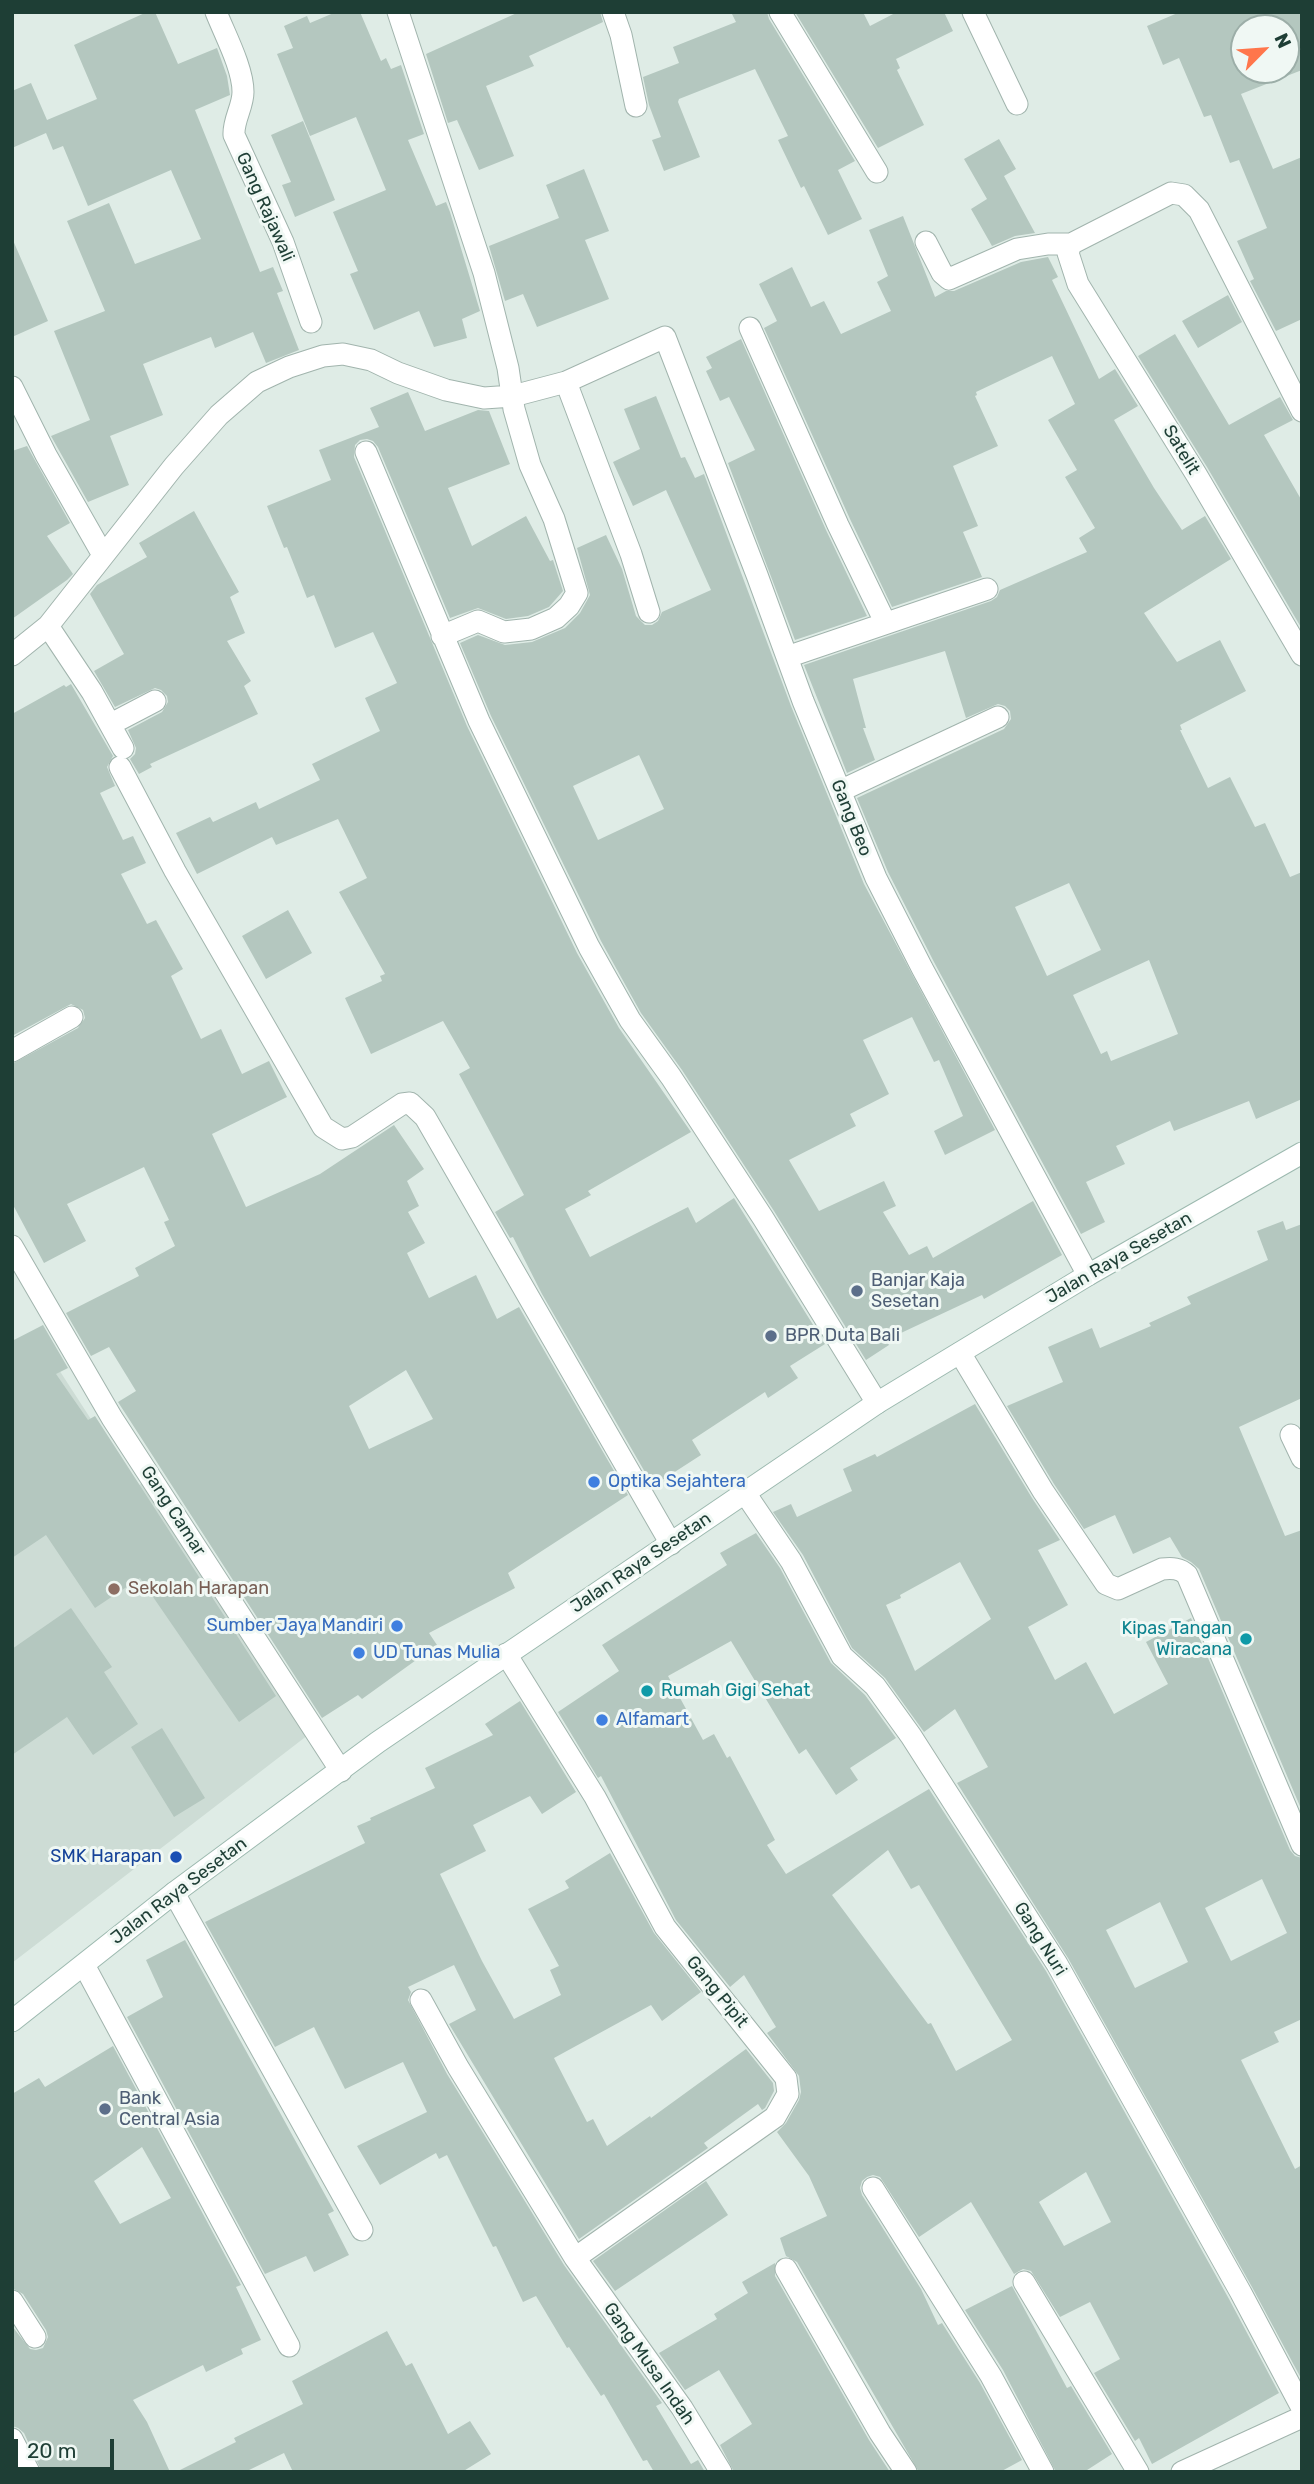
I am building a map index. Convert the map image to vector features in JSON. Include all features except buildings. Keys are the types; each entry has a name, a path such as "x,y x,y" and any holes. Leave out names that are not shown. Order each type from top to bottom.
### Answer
{"street":[{"name":"Gang Rajawali","path":"216,12 242,79 242,103 234,135 283,242 311,322"},
{"path":"398,12 484,273 508,368 517,420 530,465 554,519 577,593 569,606 556,618 531,629 504,632 478,621 442,636"},
{"path":"613,12 621,35 636,106"},
{"path":"780,12 877,172"},
{"path":"973,12 1017,104"},
{"path":"926,242 942,273 949,279 1017,249 1048,244 1071,244 1171,193 1184,195 1199,210 1302,411"},
{"name":"Satelit","path":"1071,244 1068,253 1078,284 1189,463 1302,655"},
{"path":"750,328 838,525 885,622"},
{"name":"Gang Beo","path":"566,382 665,337 786,657 876,878 1088,1275"},
{"path":"12,655 48,626 174,466 219,415 257,382 323,356 356,355 446,390 484,398 513,396 566,382 631,554 649,612"},
{"path":"12,387 46,455 103,555"},
{"path":"366,452 485,733 556,883 595,957 631,1020 763,1218 877,1403"},
{"path":"786,657 987,589"},
{"path":"48,626 111,724 122,757 175,871 323,1128 342,1139 352,1137 402,1104 410,1103 425,1117 671,1544"},
{"path":"111,724 155,701"},
{"path":"840,791 998,717"},
{"path":"12,1051 72,1017"},
{"name":"Jalan Raya Sesetan","path":"12,2021 174,1893 378,1742 877,1403 1088,1275 1302,1153"},
{"name":"Gang Camar","path":"12,1246 112,1418 341,1771"},
{"path":"960,1353 1042,1491 1106,1584 1118,1589 1170,1568 1183,1571 1187,1575 1302,1845"},
{"path":"1291,1435 1302,1458"},
{"name":"Gang Nuri","path":"745,1493 791,1561 842,1656 868,1678 911,1736 1058,1964 1302,2408"},
{"name":"Gang Pipit","path":"506,1654 595,1797 665,1927 786,2078 788,2094 775,2117 575,2258"},
{"path":"174,1893 362,2230"},
{"path":"84,1965 289,2346"},
{"name":"Gang Musa Indah","path":"421,2000 457,2067 575,2258 682,2408 721,2472"},
{"path":"873,2188 991,2376 1043,2472"},
{"path":"786,2269 880,2433 906,2472"},
{"path":"1024,2283 1138,2472"},
{"path":"12,2301 35,2337"},
{"path":"1182,2472 1215,2465 1302,2417"},
{"path":"12,2439 29,2472"}],"shaded area":[{"name":"Sekolah Harapan","path":"39,1339 135,1487 143,1483 308,1735 12,1963 12,1358"}],"place":[{"name":"Banjar Kaja Sesetan","path":"857,1291"},
{"name":"BPR Duta Bali","path":"771,1336"},
{"name":"Optika Sejahtera","path":"594,1482"},
{"name":"Sekolah Harapan","path":"114,1589"},
{"name":"Sumber Jaya Mandiri","path":"397,1626"},
{"name":"Kipas Tangan Wiracana","path":"1246,1639"},
{"name":"UD Tunas Mulia","path":"359,1653"},
{"name":"Rumah Gigi Sehat","path":"647,1691"},
{"name":"Alfamart","path":"602,1720"},
{"name":"SMK Harapan","path":"176,1857"},
{"name":"Bank Central Asia","path":"105,2109"}]}
